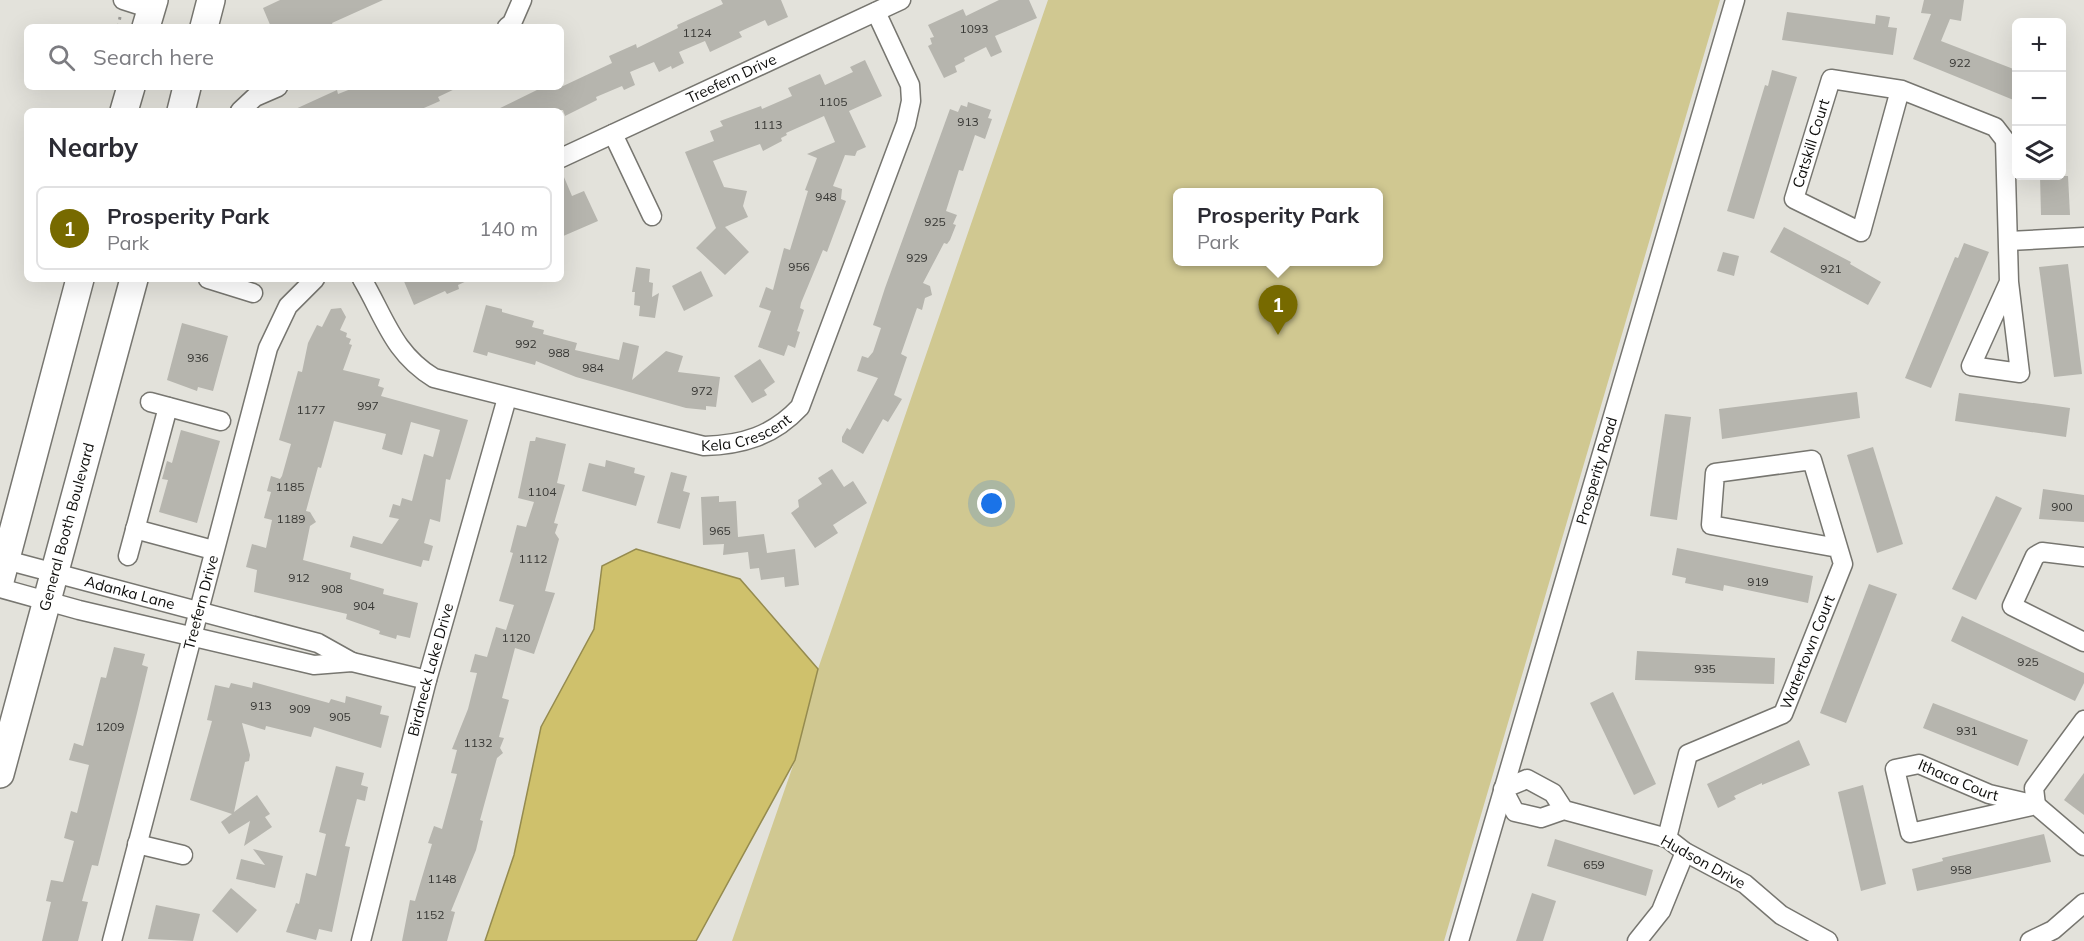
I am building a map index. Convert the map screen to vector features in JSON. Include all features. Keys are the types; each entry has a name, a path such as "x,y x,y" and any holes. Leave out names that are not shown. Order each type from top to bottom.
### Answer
{"highway":[{"path":"205,24 211,0"},
{"path":"125,108 130,90"},
{"path":"182,108 186,90"},
{"path":"3,570 79,282"},
{"name":"General Booth Boulevard","path":"0,774 133,282"}],"street":[{"path":"123,0 150,12"},
{"path":"511,24 522,0"},
{"name":"Treefern Drive","path":"564,157 901,0"},
{"name":"Prosperity Road","path":"1459,941 1734,0"},
{"name":"Kela Crescent","path":"364,282 402,353 415,366 434,378 704,446 734,446 764,435 786,421 800,407 906,124 911,101 910,85 876,12"},
{"name":"Catskill Court","path":"1900,90 1861,232 1794,199 1831,79 1900,90 1995,127 2005,140 2009,282 2020,373 1971,366 2009,282"},
{"path":"243,108 255,97 271,90"},
{"path":"613,134 652,216"},
{"path":"2009,241 2084,237"},
{"path":"218,282 253,293"},
{"name":"Treefern Drive","path":"112,941 268,348 288,306 312,282"},
{"name":"Birdneck Lake Drive","path":"361,941 428,680 507,398"},
{"path":"128,556 159,405 221,421"},
{"name":"Watertown Court","path":"1667,838 1688,754 1783,714 1843,564 1812,460 1715,473 1711,525 1838,548"},
{"path":"135,529 213,550"},
{"path":"2084,557 2042,552 2035,556 2012,606 2084,642"},
{"name":"Adanka Lane","path":"3,570 53,572 318,643 352,662 428,680"},
{"name":"Adanka Lane","path":"0,588 314,665 352,662"},
{"path":"2036,805 2034,788 2084,720"},
{"name":"Ithaca Court","path":"2036,805 1910,832 1895,770 1919,764 1989,794 2036,805 2084,846"},
{"path":"1503,789 1527,779 1554,793 1564,810"},
{"name":"Hudson Drive","path":"1503,789 1515,812 1541,818 1564,810 1667,838 1685,852 1745,884 1782,915 1828,941"},
{"path":"137,844 183,855"},
{"path":"1637,941 1661,911 1685,852"},
{"path":"2030,941 2053,930 2084,903"}],"shaded area":[{"path":"1048,0 1720,0 1444,941 732,941 795,760 818,669"},
{"path":"636,549 740,579 818,669 795,760 696,941 485,941 514,855 541,727 594,629 602,566"}],"building":[{"path":"280,0 383,0 332,24 270,24 263,8"},
{"path":"721,0 781,0 788,17 768,26 765,20 739,32 742,37 710,52 705,41 679,52 684,63 672,69 671,66 659,72 654,62 630,72 635,85 624,90 622,86 596,97 597,100 565,116 564,108 500,108 537,90 564,90 564,86 612,63 609,56 636,44 637,48 678,28 677,25 723,4"},
{"path":"999,0 1029,0 1037,18 995,36 1002,52 991,57 986,47 964,58 965,61 955,66 957,72 944,78 928,46 932,44 930,38 934,37 928,25 963,9 966,16"},
{"path":"1924,0 1964,0 1961,21 1950,19 1941,41 2012,68 2012,99 1913,59 1931,14 1921,13"},
{"path":"1787,12 1875,24 1876,15 1890,17 1888,27 1897,28 1893,55 1782,40"},
{"path":"865,60 882,96 849,111 866,147 857,151 855,156 845,155 833,186 842,189 841,199 846,201 827,252 823,250 801,303 800,308 804,310 797,331 800,332 795,348 788,345 784,356 758,347 771,311 759,307 766,287 773,290 784,248 790,250 808,191 805,190 817,158 807,154 835,142 824,116 786,133 787,135 781,138 782,141 763,151 760,144 713,161 724,187 747,191 743,206 748,217 725,227 749,252 725,275 696,248 716,228 685,152 714,141 710,131 723,126 720,121 761,106 762,109 792,96 788,88 820,74 825,85 853,72 850,67"},
{"path":"1772,70 1797,77 1754,219 1727,211 1765,85 1768,86"},
{"path":"337,90 338,94 348,90 453,90 438,97 440,101 424,108 298,108"},
{"path":"968,102 991,110 988,118 992,119 985,139 975,135 963,171 959,170 946,211 957,215 953,224 956,225 950,240 947,244 944,243 923,283 930,286 932,295 925,298 922,310 917,308 901,354 907,357 894,395 902,399 888,422 883,419 863,454 842,442 842,437 847,428 850,430 878,378 857,371 862,356 868,358 873,352 881,328 873,325 950,109 958,112 961,105 967,107"},
{"path":"2068,176 2070,215 2041,215 2040,180 2066,180"},
{"path":"564,177 572,196 584,191 598,221 564,236"},
{"path":"1784,227 1851,262 1850,264 1881,282 1868,305 1770,252"},
{"path":"1964,243 1989,252 1931,388 1905,378 1955,257 1958,258"},
{"path":"1723,252 1739,256 1734,276 1717,271"},
{"path":"2068,264 2082,374 2054,377 2039,267"},
{"path":"636,267 650,269 649,282 653,283 652,297 659,293 655,318 639,316 640,306 634,305 635,292 632,292"},
{"path":"701,271 713,296 684,311 672,286"},
{"path":"404,282 464,282 458,285 459,289 447,294 445,291 414,305"},
{"path":"486,305 534,321 532,327 544,330 543,334 577,343 575,350 619,360 623,342 639,346 632,380 666,351 683,356 678,372 720,377 716,407 706,406 706,410 686,408 576,377 536,361 535,365 488,352 487,356 473,352"},
{"path":"341,308 346,317 340,330 347,333 346,337 351,339 349,344 352,345 343,370 380,379 378,386 384,388 381,396 468,420 450,480 446,479 440,522 430,519 424,543 433,546 429,561 423,560 421,567 350,547 353,536 382,544 399,519 389,517 393,504 400,506 402,498 412,501 424,454 433,457 440,430 411,422 402,455 382,449 386,434 334,421 306,511 310,512 316,522 310,526 303,560 351,573 350,579 384,589 383,594 418,603 410,638 397,635 396,639 379,634 380,631 346,619 347,614 254,592 257,570 246,567 252,544 266,548 272,520 264,518 271,492 267,491 271,476 280,479 282,476 291,444 279,440 298,371 302,372 308,343 317,325 322,327 331,309"},
{"path":"182,323 228,336 213,391 198,387 197,391 167,380"},
{"path":"760,359 775,382 764,390 767,395 752,403 734,376"},
{"path":"1857,392 1860,418 1722,439 1719,409"},
{"path":"1959,393 2070,408 2066,437 1955,421"},
{"path":"1665,414 1691,417 1677,520 1650,516"},
{"path":"181,430 220,441 197,523 159,512 168,480 162,479 167,461 172,463"},
{"path":"536,437 566,444 557,483 565,485 554,523 558,524 555,533 559,539 545,591 555,593 534,654 515,648 502,698 509,700 499,737 504,738 500,748 503,753 497,758 480,820 483,821 476,850 451,911 455,912 447,941 402,941 410,900 415,901 432,844 428,843 434,826 442,829 457,774 451,773 457,750 452,749 468,709 477,673 470,672 475,654 487,657 496,627 506,630 514,605 499,601 513,553 510,552 517,525 526,527 534,502 518,498 530,441 535,441"},
{"path":"1873,447 1903,544 1877,553 1847,455"},
{"path":"606,460 635,468 634,473 645,476 636,506 582,491 589,463 605,467"},
{"path":"832,469 844,487 853,481 867,503 833,525 838,533 815,548 791,513 799,507 798,500 822,484 818,478"},
{"path":"671,472 687,476 683,491 690,493 680,529 657,523"},
{"path":"2043,489 2084,495 2084,522 2039,519"},
{"path":"719,496 719,502 736,501 738,537 764,534 767,553 795,549 799,585 785,587 784,577 761,580 759,568 750,569 748,552 723,555 724,544 703,545 701,497"},
{"path":"1996,496 2022,508 1976,600 1952,589"},
{"path":"1677,548 1813,576 1808,603 1724,585 1723,591 1685,583 1686,578 1672,575"},
{"path":"1869,584 1897,594 1846,723 1820,713"},
{"path":"1962,616 2084,673 2084,683 2075,701 1951,641"},
{"path":"114,647 145,654 142,665 148,667 137,713 98,866 92,865 82,901 88,902 78,941 42,941 51,902 46,901 51,880 63,882 74,841 64,838 71,811 77,813 89,765 69,760 74,743 83,746 101,677 106,678"},
{"path":"1637,651 1775,658 1774,684 1635,680"},
{"path":"253,682 329,703 331,699 345,703 346,696 382,706 380,714 389,716 381,748 314,727 311,737 266,726 265,730 242,723 250,755 249,761 245,762 234,812 257,795 270,814 265,817 272,827 244,846 250,821 229,834 221,822 232,814 190,800 212,721 207,720 215,685 229,688 231,683 252,688"},
{"path":"1613,692 1656,784 1634,795 1590,703"},
{"path":"1933,703 2028,740 2018,766 1923,728"},
{"path":"1799,740 1810,765 1734,796 1736,799 1718,808 1707,784"},
{"path":"336,766 364,773 361,785 368,787 365,801 357,799 345,846 350,847 332,932 319,929 316,940 286,932 296,903 299,904 306,873 316,876 326,834 319,832"},
{"path":"2084,773 2084,815 2064,800"},
{"path":"1863,785 1886,884 1861,891 1838,792"},
{"path":"2044,834 2051,862 1917,891 1912,869 1943,861 1942,858"},
{"path":"1555,839 1653,870 1646,896 1547,866"},
{"path":"253,849 283,856 275,888 236,879 241,859 265,865"},
{"path":"231,888 257,910 237,933 212,911"},
{"path":"1532,893 1556,901 1543,941 1516,941"},
{"path":"156,905 200,914 193,941 148,939"}],"place":[{"name":"Prosperity Park","path":"1278,335"}]}
